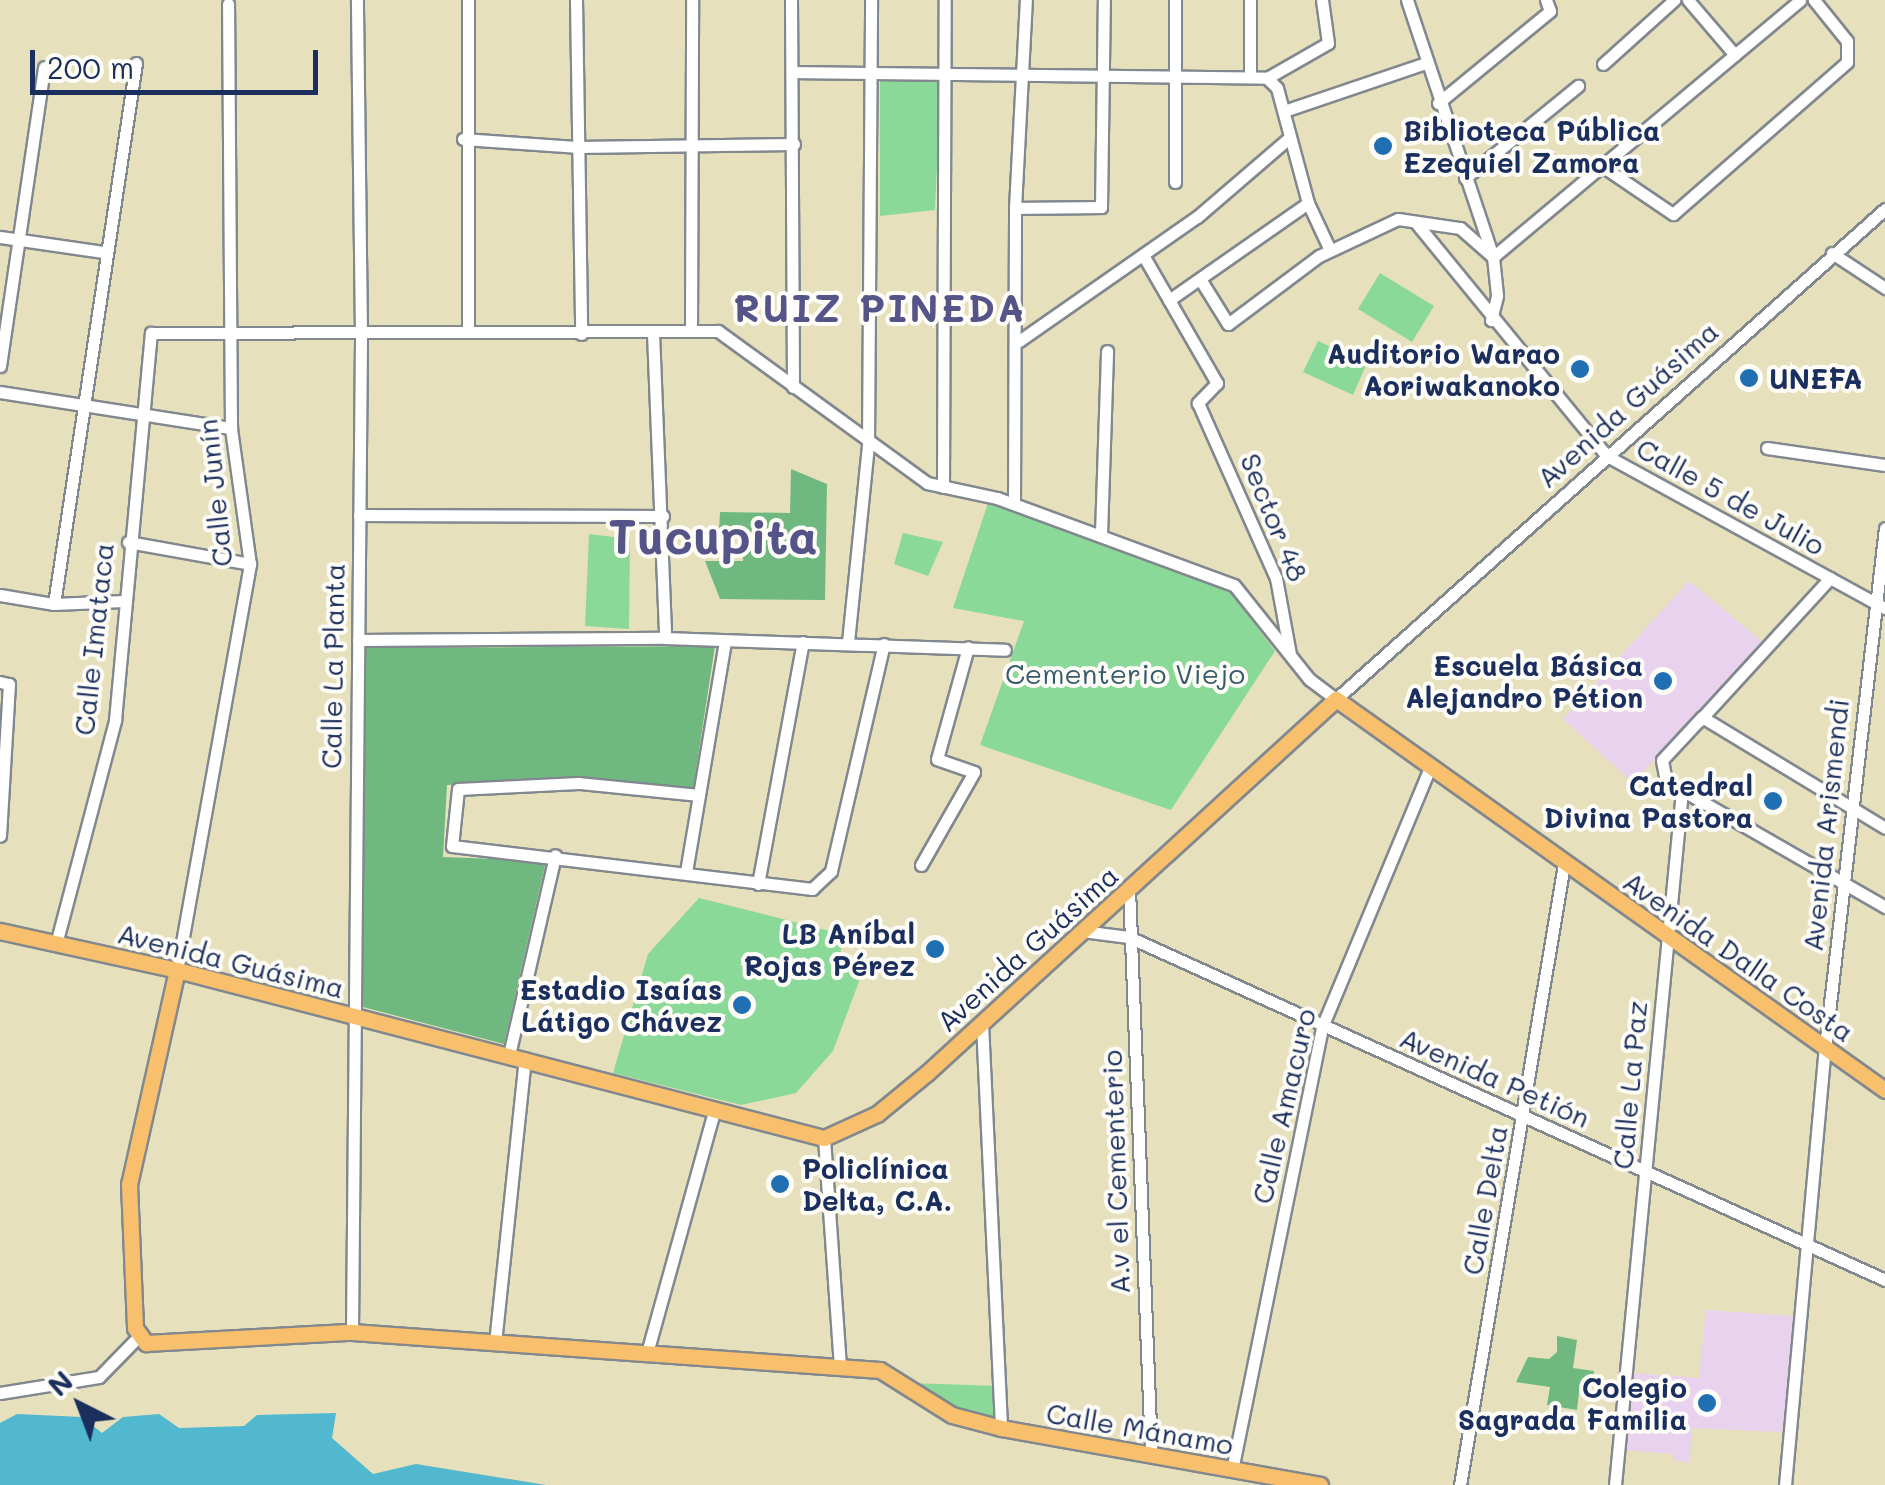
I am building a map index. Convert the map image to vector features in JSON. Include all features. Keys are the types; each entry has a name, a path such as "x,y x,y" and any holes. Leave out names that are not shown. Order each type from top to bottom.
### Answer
{"main road":[{"name":"Avenida Dalla Costa","path":"1336,700 1885,1090"},
{"name":"Avenida Guásima","path":"0,931 353,1014 824,1138 876,1114 982,1023 1336,700"},
{"path":"138,1337 129,1184 177,970"},
{"name":"Calle Mánamo","path":"138,1337 146,1343 352,1332 880,1370 952,1415 1001,1428 1320,1485"}],"street":[{"name":"Calle La Planta","path":"352,1332 361,334 357,0"},
{"path":"468,0 463,139 468,332"},
{"path":"576,0 581,334"},
{"path":"692,0 692,331"},
{"path":"791,0 794,388"},
{"path":"848,642 868,444 871,0"},
{"path":"944,0 944,488"},
{"path":"1014,504 1019,342 1016,208 1027,72 1026,0"},
{"path":"1016,208 1102,208 1104,0"},
{"path":"1175,0 1175,182"},
{"path":"1250,0 1250,77"},
{"path":"793,72 946,70 1267,78 1328,43 1322,0"},
{"path":"1406,0 1493,257 1497,296 1492,320"},
{"path":"1438,103 1550,12 1546,0"},
{"path":"1603,64 1674,0"},
{"path":"1688,0 1735,55"},
{"path":"1493,257 1800,0"},
{"path":"1602,166 1672,214 1847,62 1847,41 1814,0"},
{"name":"Calle Junín","path":"177,970 250,564 231,428 228,4"},
{"path":"54,604 103,252 136,62"},
{"path":"1284,110 1426,63"},
{"path":"0,366 44,67"},
{"path":"1267,78 1284,110 1308,203 1330,250"},
{"path":"1465,178 1578,86"},
{"path":"1019,342 1142,254 1289,138"},
{"path":"463,139 576,146 794,144"},
{"path":"1142,254 1169,300 1308,203"},
{"name":"Avenida Guásima","path":"1336,700 1885,209"},
{"path":"1200,279 1228,324 1330,250 1398,219 1460,228 1493,257"},
{"name":"Calle 5 de Julio","path":"1416,224 1607,456 1879,604"},
{"path":"0,237 103,252"},
{"path":"1832,254 1885,288"},
{"name":"Sector 48","path":"1169,300 1217,383 1198,402 1276,578 1290,656"},
{"path":"230,334 718,331 910,474 944,488 1014,504 1234,585 1290,656 1336,700"},
{"name":"Calle Imataca","path":"56,944 115,720 128,542 152,332 230,334"},
{"path":"654,333 666,638"},
{"path":"1101,534 1107,352"},
{"path":"0,392 231,428"},
{"path":"1767,448 1885,465"},
{"path":"359,515 663,516"},
{"name":"Avenida Arismendi","path":"1785,1485 1825,1047 1847,884 1852,807 1885,528"},
{"path":"128,542 250,564"},
{"path":"1830,578 1702,717 1885,828"},
{"path":"0,595 54,604 124,602"},
{"path":"358,640 666,638 1005,650"},
{"path":"686,872 725,642"},
{"path":"758,884 803,642"},
{"path":"699,795 578,783 458,789 452,846 554,855 812,889 832,872 884,644"},
{"path":"922,865 974,772 937,759 968,647"},
{"path":"0,682 9,684 0,836"},
{"name":"Calle La Paz","path":"1616,1485 1682,791 1666,781 1662,760 1702,717"},
{"name":"Calle Amacuro","path":"1232,1470 1322,1027 1430,768"},
{"path":"1682,791 1885,906"},
{"path":"494,1344 517,1056 554,855"},
{"name":"Calle Delta","path":"1460,1485 1564,864"},
{"name":"A.v el Cementerio","path":"1129,888 1151,1453"},
{"name":"Avenida Petión","path":"1082,931 1128,937 1885,1280"},
{"path":"982,1023 1001,1428"},
{"path":"647,1353 716,1108"},
{"path":"824,1138 840,1367"},
{"path":"0,1393 99,1378 138,1337"}],"shaded area":[{"name":"Escuela Básica Alejandro Pétion","path":"1689,581 1764,643 1633,783 1563,719"},
{"name":"Colegio Sagrada Familia","path":"1706,1310 1795,1316 1782,1432 1692,1428 1689,1463 1673,1460 1673,1454 1626,1450 1631,1373 1699,1378"}],"green space":[{"path":"941,79 935,210 880,216 880,80"},
{"path":"1380,273 1434,306 1412,342 1358,309"},
{"path":"1318,341 1367,363 1353,395 1303,372"},
{"path":"791,469 827,484 825,600 720,599 705,561 743,561 744,532 719,531 720,512 790,513"},
{"name":"Cementerio Viejo","path":"988,503 1228,589 1275,651 1171,810 980,745 1024,621 953,608"},
{"path":"903,533 943,542 928,576 894,564"},
{"path":"589,534 630,539 629,629 585,626"},
{"path":"715,646 693,789 580,779 447,785 443,857 546,861 504,1044 359,1006 365,648"},
{"name":"Estadio Isaías Látigo Chávez","path":"699,898 846,935 838,959 860,979 833,1051 796,1093 741,1105 613,1073 648,954"},
{"path":"1557,1336 1577,1340 1573,1368 1594,1371 1592,1385 1580,1384 1577,1410 1547,1405 1550,1387 1516,1382 1528,1357 1549,1359 1557,1352"},
{"path":"909,1383 999,1386 1001,1428 952,1415"}],"water":[{"path":"336,1413 332,1438 373,1474 416,1464 546,1485 0,1485 0,1423 17,1414 82,1417 102,1433 123,1417 159,1414 179,1428 244,1426 257,1415"}],"place":[{"name":"Biblioteca Pública Ezequiel Zamora","path":"1383,146"},
{"name":"Auditorio Warao Aoriwakanoko","path":"1580,369"},
{"name":"UNEFA","path":"1749,378"},
{"name":"Escuela Básica Alejandro Pétion","path":"1663,681"},
{"name":"Catedral Divina Pastora","path":"1773,801"},
{"name":"LB Aníbal Rojas Pérez","path":"935,949"},
{"name":"Estadio Isaías Látigo Chávez","path":"742,1005"},
{"name":"Policlínica Delta, C.A.","path":"780,1184"},
{"name":"Colegio Sagrada Familia","path":"1707,1403"}],"district":[{"name":"RUIZ PINEDA","path":"880,308"},
{"name":"Tucupita","path":"713,536"}]}
